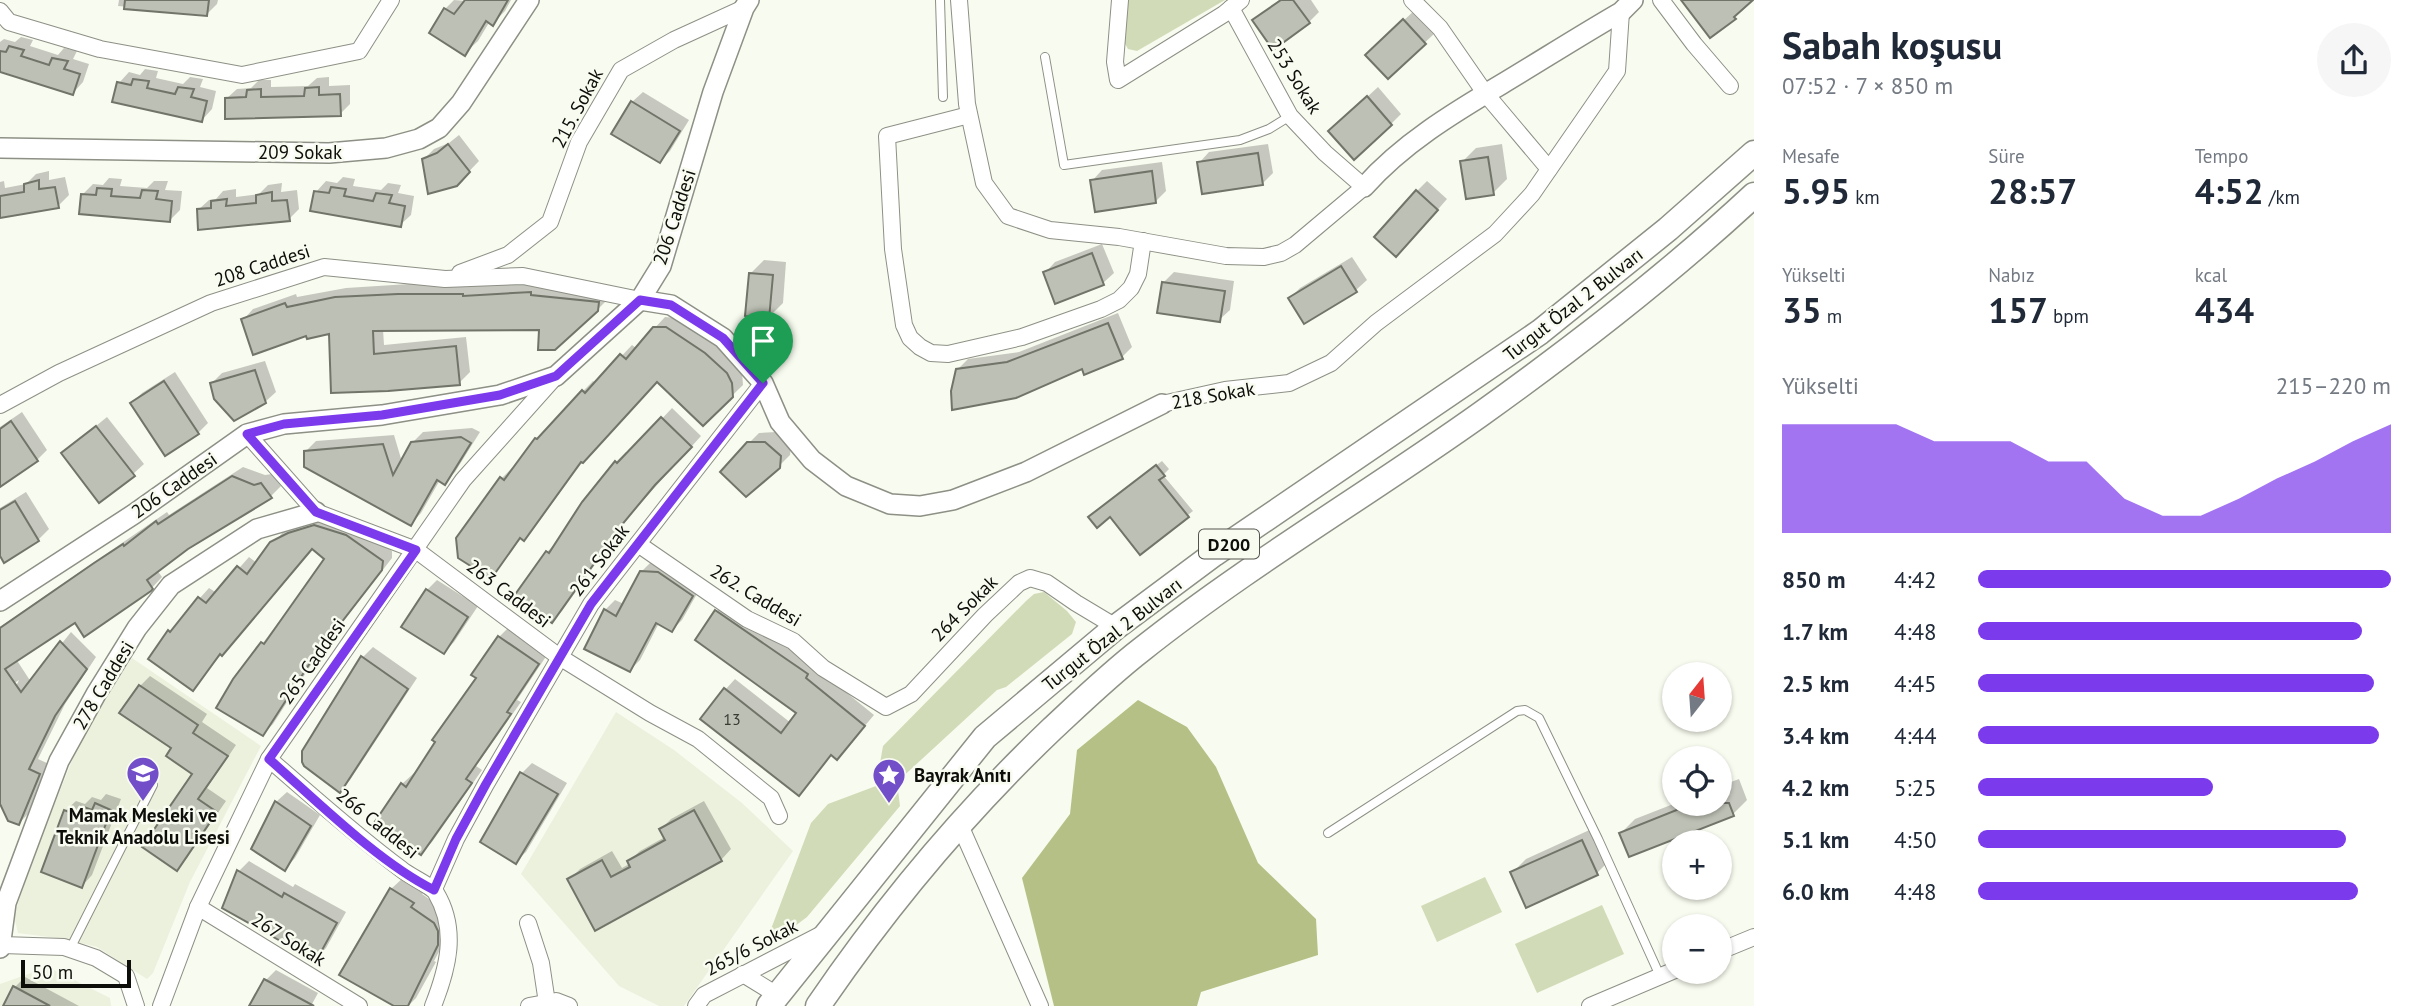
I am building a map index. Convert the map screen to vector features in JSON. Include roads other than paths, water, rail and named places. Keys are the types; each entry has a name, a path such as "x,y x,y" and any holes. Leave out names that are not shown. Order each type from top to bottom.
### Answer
{"highway":[{"name":"Turgut Özal 2 Bulvarı","path":"773,1000 985,737 1116,627 1214,554 1540,332 1668,229 1754,153"},
{"name":"Turgut Özal 2 Bulvarı","path":"818,1006 861,943 959,823 1016,764 1139,651 1209,599 1480,415 1603,324 1703,242 1754,195"}],"street":[{"path":"0,11 9,22 100,49 242,75 359,51 391,0"},
{"name":"209 Sokak","path":"0,148 329,153 386,148 419,139 439,128 461,103 529,0"},
{"path":"959,0 969,116 984,183 1008,216 1050,230 1244,258 1282,253 1295,245 1364,187 1381,167 1401,150 1622,4"},
{"path":"1120,0 1115,62 1118,80 1236,4"},
{"path":"1412,0 1440,28 1485,93 1549,169"},
{"path":"1661,0 1730,86"},
{"name":"215. Sokak","path":"445,279 508,255 550,222 579,142 621,71 674,40 746,4"},
{"name":"206 Caddesi","path":"0,601 134,514 247,434 284,424 382,415 500,395 556,376 640,300 661,266 713,92 746,4"},
{"name":"253 Sokak","path":"1236,4 1290,116 1325,153 1364,187"},
{"name":"218 Sokak","path":"640,300 671,305 723,338 763,383 780,422 812,460 846,486 890,504 920,506 953,500 1026,472 1162,404 1225,390 1289,383 1331,363 1376,323 1494,234 1532,194 1617,71 1622,4"},
{"path":"969,116 887,136 893,249 904,325 920,347 931,353 948,354 1022,337 1101,309 1119,300 1131,288 1138,274 1143,242"},
{"name":"208 Caddesi","path":"0,405 59,373 211,303 324,267 445,279 523,276 640,300"},
{"name":"265 Caddesi","path":"162,1006 198,906 269,759 463,480 556,376"},
{"name":"261 Sokak","path":"434,890 456,839 558,656 591,604 763,383"},
{"name":"263 Caddesi","path":"247,434 316,512 416,550 558,656 698,740 771,798 779,816"},
{"name":"278 Caddesi","path":"1,947 3,896 59,761 137,628 171,585 257,529 316,512"},
{"name":"262. Caddesi","path":"638,544 747,619 793,641 824,668 886,707"},
{"name":"264 Sokak","path":"886,707 911,694 985,615 1019,583 1030,578 1047,583 1116,627"},
{"name":"266 Caddesi","path":"269,759 368,844 416,881 434,890"},
{"path":"959,823 1040,1006"},
{"path":"433,1006 441,987 450,931 445,912 434,890"},
{"name":"267 Sokak","path":"198,906 359,1006"},
{"path":"528,923 541,963 547,1003"},
{"name":"265/6 Sokak","path":"696,1006 704,995 830,930"},
{"path":"1732,946 1754,937"},
{"path":"1,947 69,949 96,958 126,976 136,1006"},
{"path":"743,974 773,1000"},
{"path":"1590,1006 1662,975"},
{"path":"529,1006 556,1001 569,1006"}],"lane":[{"path":"940,0 943,97"},
{"path":"1045,57 1064,165 1240,140 1269,129 1290,116"},
{"path":"1328,833 1517,711 1533,713 1539,718 1662,963"},
{"path":"69,949 153,786"}],"place":[{"name":"Mamak Mesleki ve Teknik Anadolu Lisesi","path":"143,803"},
{"name":"Bayrak Anıtı","path":"889,805"}]}
